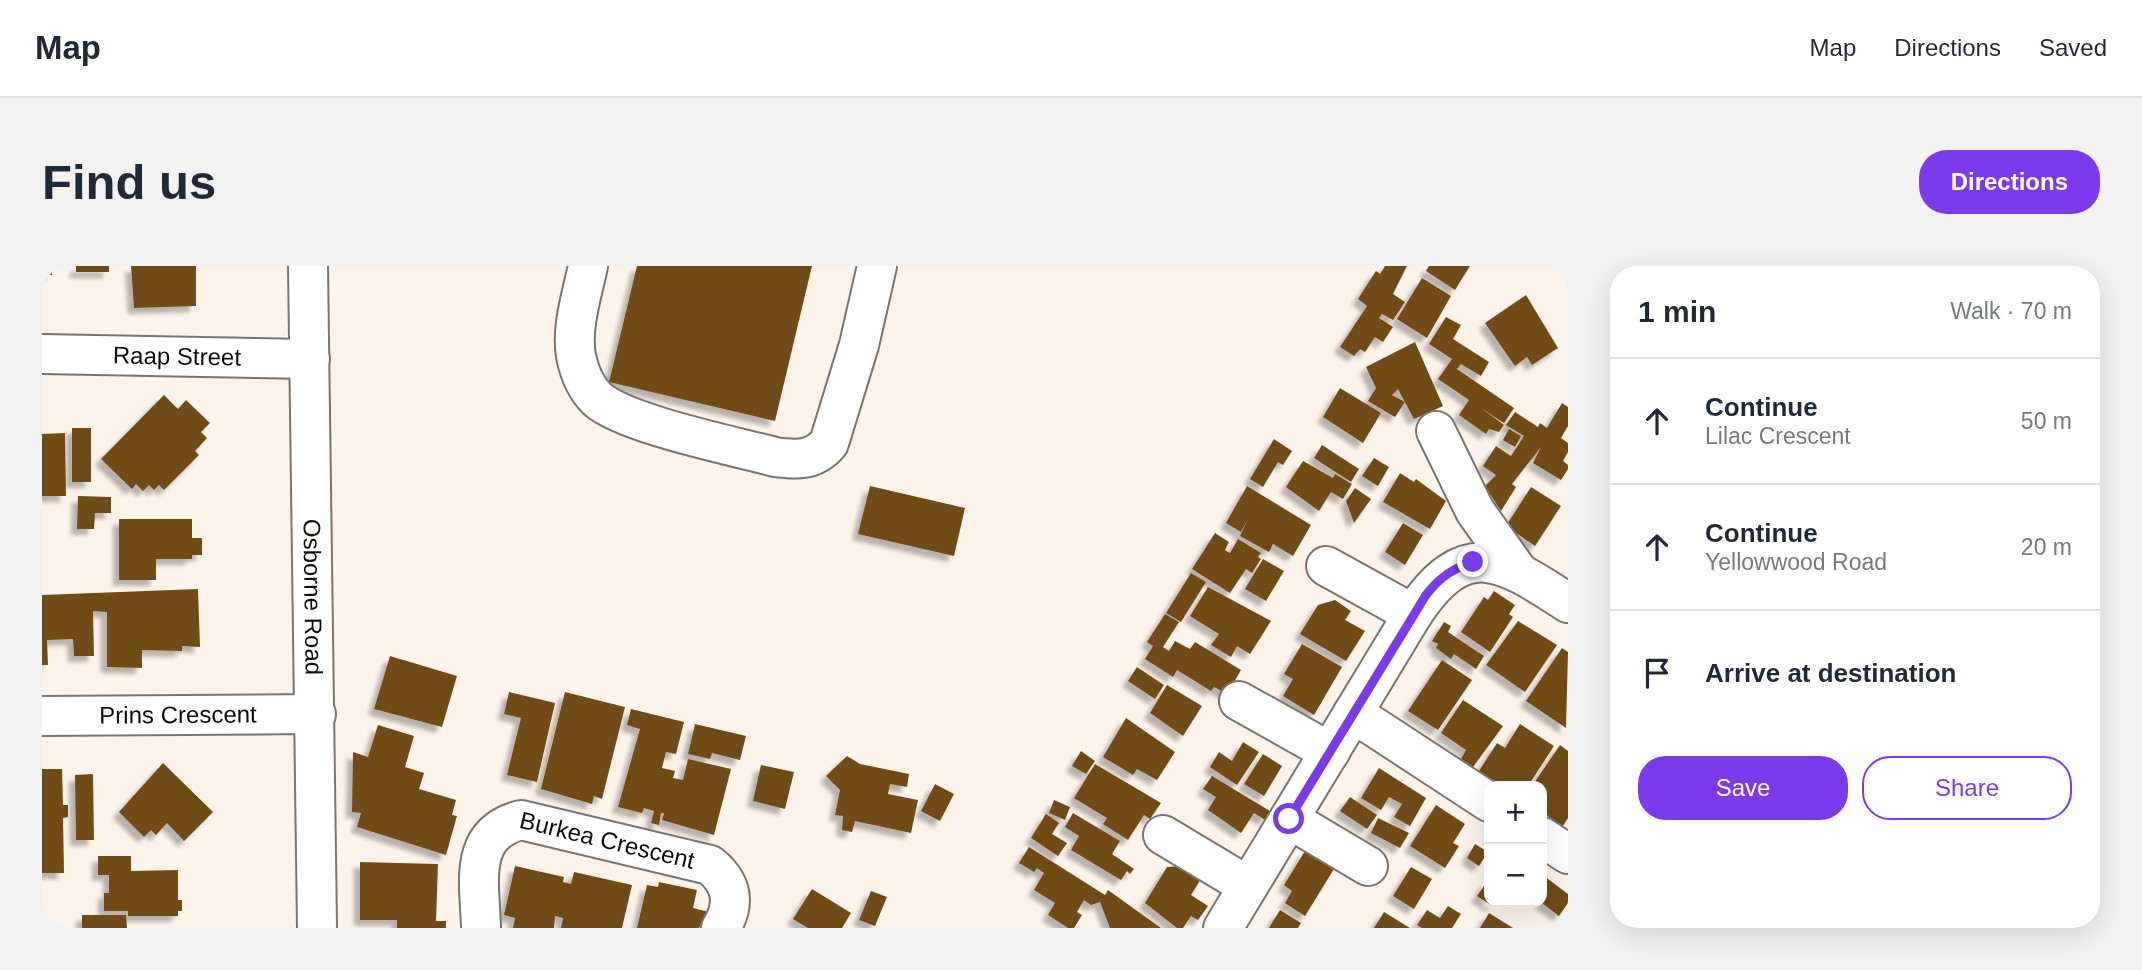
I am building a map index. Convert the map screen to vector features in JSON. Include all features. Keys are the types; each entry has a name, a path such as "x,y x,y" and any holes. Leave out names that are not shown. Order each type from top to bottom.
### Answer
{"street":[{"name":"Osborne Road","path":"308,266 317,928"},
{"path":"588,266 576,324 576,353 579,370 596,398 626,416 794,460 821,452 829,443 859,345 877,266"},
{"name":"Raap Street","path":"42,354 310,359"},
{"path":"1436,431 1475,511 1517,570"},
{"path":"1223,928 1413,614 1439,579 1453,569 1473,562 1493,563 1517,570 1568,603"},
{"path":"1326,566 1413,614"},
{"path":"1239,701 1330,752"},
{"path":"1353,713 1484,799"},
{"name":"Prins Crescent","path":"42,716 316,714"},
{"path":"1289,819 1368,866"},
{"name":"Burkea Crescent","path":"481,928 480,872 485,844 503,825 521,820 709,865 727,884 731,897 728,916 721,928"},
{"path":"1163,835 1248,886"},
{"path":"1547,840 1568,854"}],"building":[{"path":"42,266 52,266 52,275 42,275"},
{"path":"76,266 109,266 109,272 76,272"},
{"path":"131,266 196,266 196,306 134,308"},
{"path":"637,266 812,266 775,421 609,382"},
{"path":"1385,266 1407,266 1393,294 1405,302 1393,320 1382,314 1379,318 1393,327 1383,342 1375,337 1365,352 1360,349 1354,356 1340,347 1367,306 1358,299 1376,271 1380,274"},
{"path":"1429,266 1470,266 1455,290 1426,271"},
{"path":"1422,278 1451,296 1427,338 1397,319"},
{"path":"1526,295 1558,348 1532,365 1527,357 1515,366 1485,323"},
{"path":"1446,317 1461,325 1453,339 1489,362 1481,376 1461,364 1457,369 1514,408 1504,423 1481,408 1504,425 1499,432 1489,429 1486,434 1459,415 1469,400 1438,379 1452,359 1429,344"},
{"path":"1415,342 1443,406 1414,419 1405,402 1395,417 1368,401 1376,388 1366,367","holes":["1398,389 1405,402 1392,395"]},
{"path":"1340,388 1381,413 1363,443 1323,417"},
{"path":"164,395 178,409 186,400 210,423 201,432 207,438 195,451 199,455 164,490 159,485 154,490 149,485 143,491 136,484 132,489 101,459"},
{"path":"1562,403 1568,407 1568,426 1561,438 1568,443 1568,452 1563,461 1568,465 1568,469 1561,480 1533,463 1541,447 1512,484 1516,487 1501,511 1485,486 1496,475 1483,466 1496,446 1511,456 1524,436 1506,425 1515,412 1538,427 1540,423 1547,428"},
{"path":"72,428 91,428 91,482 72,482"},
{"path":"1509,429 1521,436 1515,447 1503,440"},
{"path":"65,433 66,496 42,496 42,434"},
{"path":"1274,439 1292,451 1283,465 1278,462 1263,487 1250,479"},
{"path":"1322,445 1359,469 1351,482 1314,458"},
{"path":"1374,458 1389,467 1378,486 1362,476"},
{"path":"1303,461 1333,478 1335,474 1352,484 1343,499 1331,492 1319,511 1286,487"},
{"path":"1400,473 1414,482 1416,479 1446,501 1430,529 1383,502"},
{"path":"870,486 965,508 954,556 858,534"},
{"path":"1247,486 1311,525 1293,556 1273,544 1269,552 1240,536 1248,519 1241,532 1226,523"},
{"path":"1531,487 1561,506 1535,546 1506,526"},
{"path":"1355,488 1371,499 1354,523 1346,501"},
{"path":"78,496 111,497 111,513 95,513 94,529 77,529"},
{"path":"119,519 192,519 192,538 202,538 202,555 192,555 192,559 156,559 156,580 119,580"},
{"path":"1403,523 1423,535 1405,565 1385,552"},
{"path":"1215,533 1229,542 1225,550 1230,553 1238,539 1261,553 1258,557 1261,559 1252,573 1246,569 1230,593 1192,569"},
{"path":"1263,559 1284,571 1266,601 1245,589"},
{"path":"1191,573 1206,582 1181,622 1166,613"},
{"path":"1208,587 1271,621 1250,654 1237,646 1231,657 1211,645 1219,634 1190,616"},
{"path":"198,589 200,647 182,646 182,651 142,650 142,668 107,667 107,612 93,611 94,656 74,656 73,639 47,640 48,665 42,665 42,595"},
{"path":"1494,591 1515,605 1509,614 1513,617 1490,652 1461,632 1484,597 1488,600"},
{"path":"1335,600 1351,611 1345,620 1365,631 1346,661 1300,634 1318,605"},
{"path":"1165,614 1179,622 1163,647 1169,651 1175,641 1190,649 1195,642 1241,670 1227,694 1214,687 1211,691 1177,670 1173,677 1145,659 1153,646 1147,642"},
{"path":"1518,621 1557,645 1525,692 1486,665"},
{"path":"1444,622 1451,626 1448,632 1484,656 1476,669 1454,654 1451,659 1436,648 1438,644 1432,641"},
{"path":"1302,644 1342,667 1314,715 1283,696 1293,679 1284,674"},
{"path":"1562,648 1568,652 1566,728 1526,701"},
{"path":"390,656 457,676 442,727 374,709"},
{"path":"1442,660 1472,680 1438,730 1408,711"},
{"path":"1137,667 1164,685 1155,699 1128,681"},
{"path":"1167,685 1202,706 1183,736 1150,713"},
{"path":"509,692 555,703 537,782 507,775 521,718 504,714"},
{"path":"565,692 625,707 602,799 594,796 592,804 541,789"},
{"path":"1463,700 1503,726 1473,767 1461,759 1466,750 1441,733"},
{"path":"631,709 684,722 676,754 666,752 662,768 675,771 673,778 683,780 688,759 731,769 714,835 662,820 664,813 661,813 659,825 651,823 654,811 644,808 642,813 618,807 640,729 627,725"},
{"path":"1126,718 1175,752 1157,780 1137,769 1133,775 1103,757"},
{"path":"695,724 746,736 740,760 712,753 710,759 688,754"},
{"path":"1520,724 1554,746 1531,781 1495,781 1479,771 1497,743 1505,748"},
{"path":"378,725 414,736 405,767 424,773 419,789 456,800 452,815 457,816 446,855 357,827 361,813 352,812 353,752 368,757"},
{"path":"1243,742 1259,752 1237,785 1210,767 1219,752 1232,761"},
{"path":"1560,745 1568,751 1568,818 1563,826 1547,815 1547,781 1535,781"},
{"path":"1081,751 1095,761 1086,774 1072,766"},
{"path":"1263,754 1282,766 1264,796 1244,784"},
{"path":"847,756 860,764 909,774 907,787 890,784 888,794 918,800 911,833 855,821 852,832 842,830 843,816 835,815 840,790 826,776"},
{"path":"163,763 213,812 184,841 167,823 156,835 151,830 144,837 119,812"},
{"path":"1095,764 1161,803 1150,819 1144,815 1128,840 1103,824 1107,818 1074,798"},
{"path":"761,765 794,772 785,809 753,801"},
{"path":"1379,768 1426,798 1410,826 1394,817 1402,804 1389,797 1381,810 1361,798"},
{"path":"42,769 62,769 63,805 68,805 68,817 63,818 64,873 42,873"},
{"path":"93,774 94,840 76,840 75,775"},
{"path":"1212,776 1270,811 1265,820 1254,813 1241,833 1208,810 1216,797 1203,789"},
{"path":"935,784 954,794 940,821 921,811"},
{"path":"1350,797 1377,815 1367,829 1340,811"},
{"path":"1054,800 1070,807 1065,820 1049,813"},
{"path":"1436,805 1465,824 1453,843 1459,846 1445,868 1410,846"},
{"path":"1073,813 1120,841 1112,854 1134,869 1130,874 1127,871 1121,880 1071,850 1079,836 1065,827"},
{"path":"1046,814 1059,823 1052,834 1067,843 1058,856 1031,838"},
{"path":"1378,818 1409,833 1400,848 1371,833"},
{"path":"1475,844 1484,850 1484,858 1479,866 1467,858"},
{"path":"1029,847 1105,895 1108,890 1161,928 1110,928 1100,902 1091,905 1084,900 1077,912 1082,915 1074,928 1068,928 1048,915 1055,903 1034,890 1044,873 1037,868 1034,872 1019,863"},
{"path":"1305,851 1334,869 1305,916 1285,903 1292,891 1284,885"},
{"path":"98,856 131,856 131,871 178,870 178,900 182,900 182,911 178,911 178,916 128,916 128,911 104,911 104,893 109,893 109,875 98,875"},
{"path":"360,862 438,864 436,921 446,921 446,928 397,928 397,920 360,920"},
{"path":"515,866 564,877 563,882 571,884 574,872 632,885 622,928 561,928 563,918 555,916 554,928 513,928 515,918 504,915"},
{"path":"1182,866 1201,879 1191,895 1208,906 1198,920 1191,916 1183,928 1177,928 1145,903 1167,867"},
{"path":"1411,867 1432,879 1414,909 1393,896"},
{"path":"1547,878 1568,894 1568,903 1559,916 1547,907"},
{"path":"659,882 697,890 693,908 709,912 699,928 637,928 647,885 658,887"},
{"path":"1484,886 1484,901 1477,896"},
{"path":"812,889 851,913 842,928 808,928 793,919"},
{"path":"871,891 887,897 875,926 859,920"},
{"path":"1448,906 1461,914 1452,928 1422,928 1417,925 1427,910 1440,918"},
{"path":"1280,910 1301,923 1298,928 1269,928"},
{"path":"1384,912 1410,928 1374,928"},
{"path":"1489,913 1513,928 1480,928"},
{"path":"82,915 126,915 127,928 82,928"}],"route":[{"path":"1289,819 1426,595 1439,579 1453,569 1473,562"}]}
